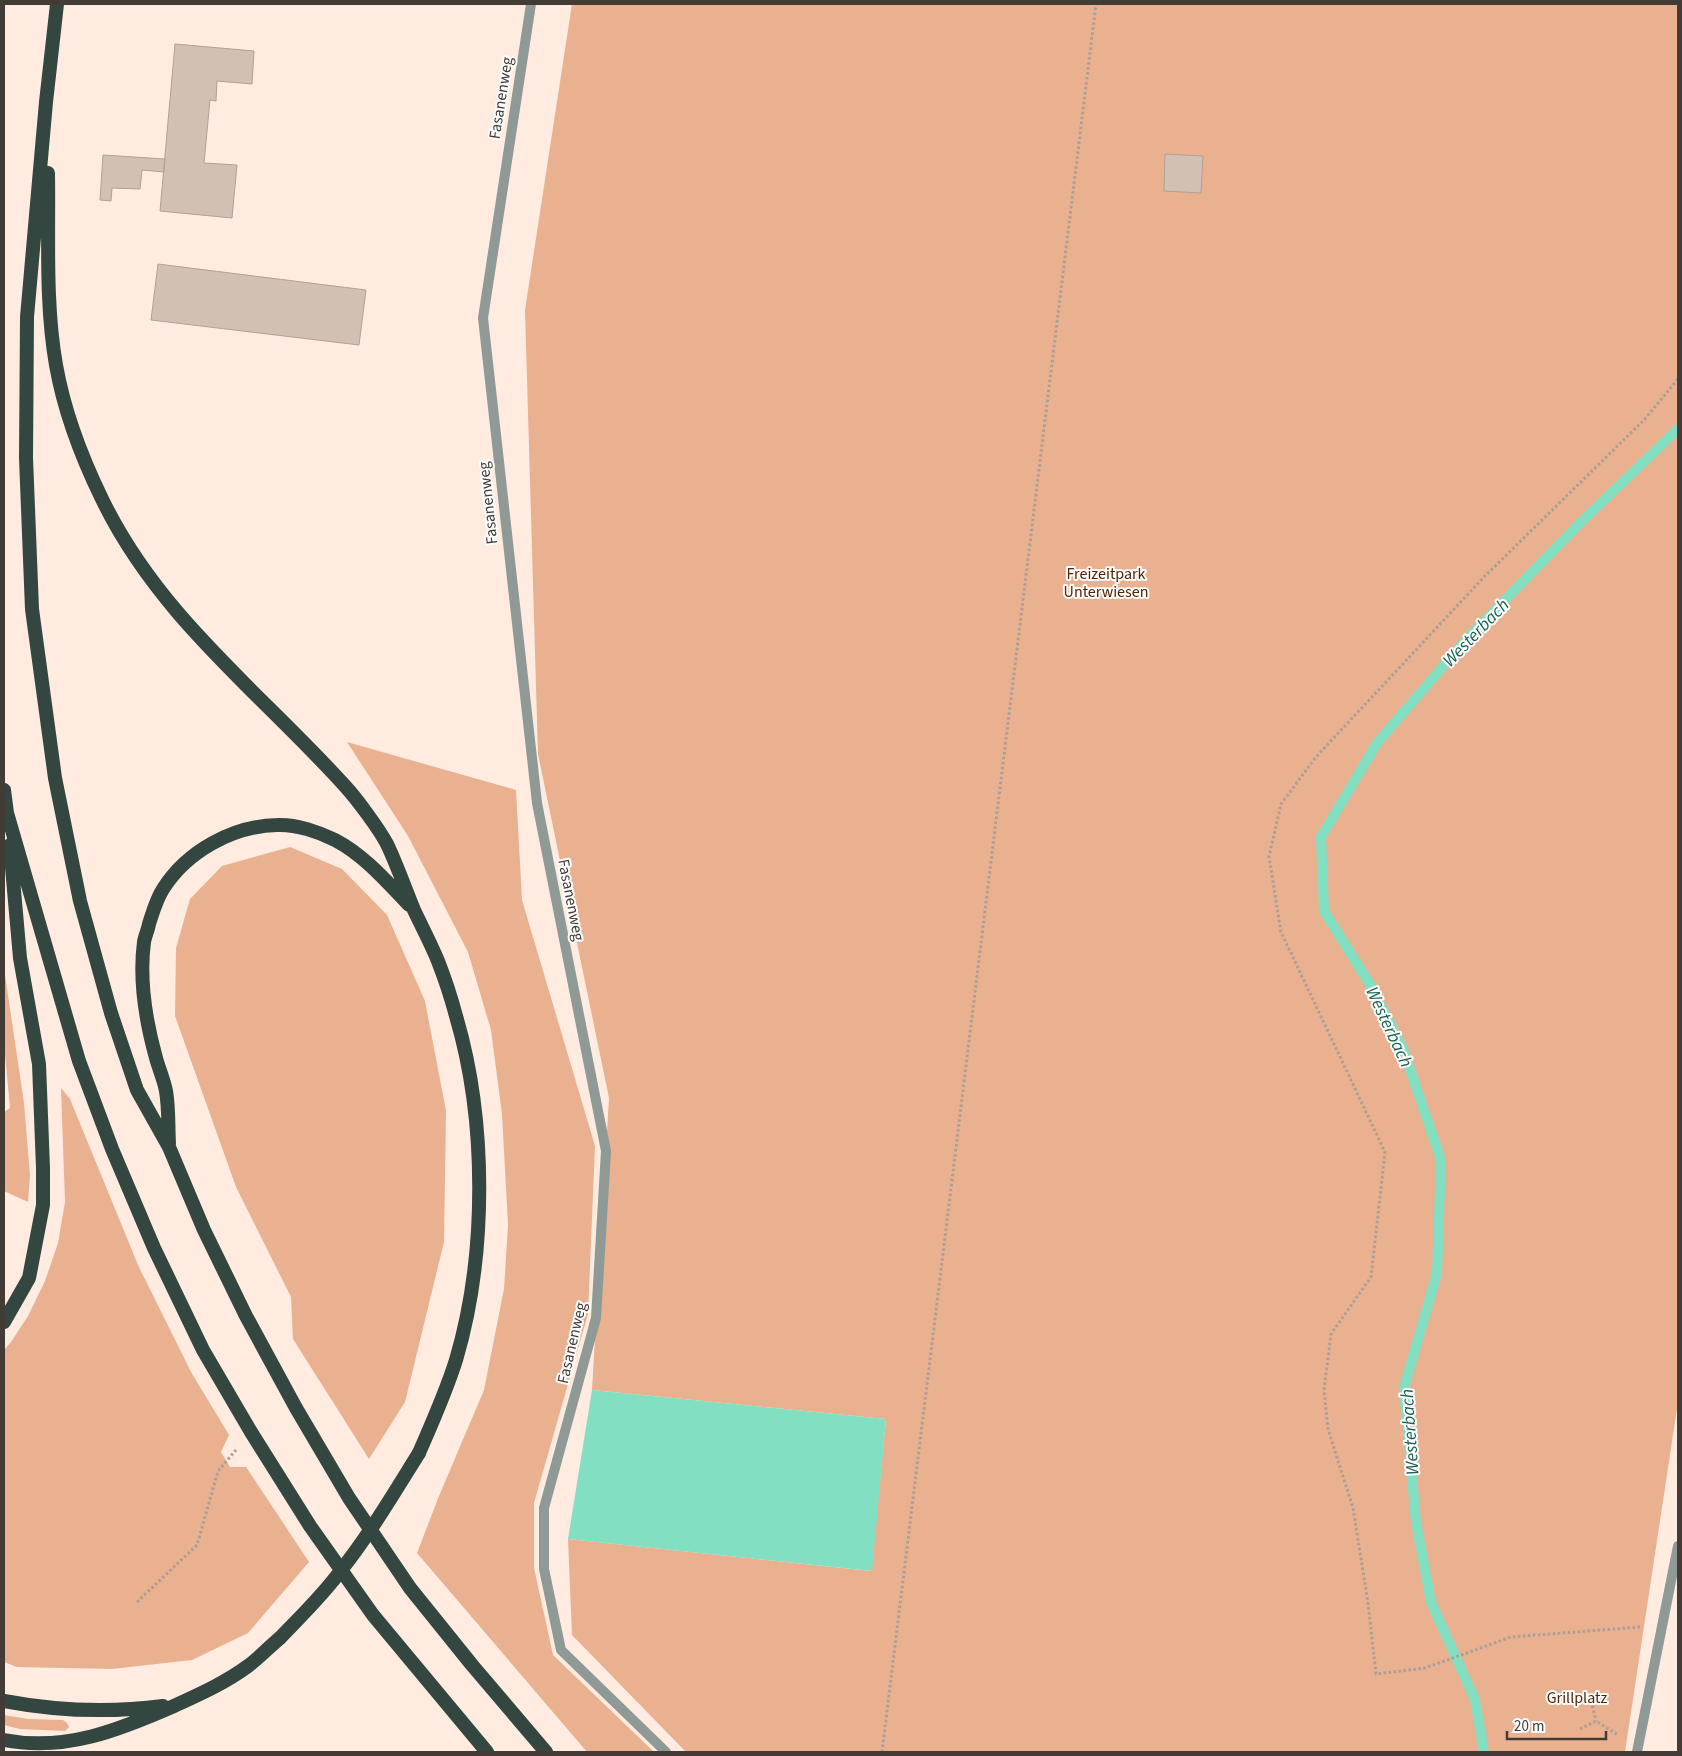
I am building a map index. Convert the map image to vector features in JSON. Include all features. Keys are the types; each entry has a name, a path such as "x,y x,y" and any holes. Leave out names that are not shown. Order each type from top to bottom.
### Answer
{"highway":[{"path":"57,4 46,102 27,317 26,458 32,609 55,778 80,901 111,1013 137,1090 169,1147 204,1230 246,1316 296,1408 349,1498 410,1588 546,1752"},
{"path":"4,1740 60,1743 93,1737 129,1726 211,1690 249,1666 312,1605 341,1571 368,1534 419,1453 436,1415 456,1360 470,1298 479,1228 479,1160 471,1080 457,1018 437,960 385,840 347,788 186,624 159,590 131,550 103,501 83,454 68,411 55,359 50,324 46,102"},
{"path":"4,790 20,958 39,1064 44,1168 43,1205 29,1278 4,1322"},
{"path":"7,813 79,1061 112,1149 154,1248 203,1350 250,1432 310,1526 373,1615 487,1752"},
{"path":"169,1147 166,1091 147,1018 143,979 144,942 154,908 163,890 182,866 197,853 219,840 252,828 279,824 308,829 336,840 358,856 378,873 415,912"},
{"path":"4,1701 33,1706 84,1710 131,1710 176,1705"}],"lane":[{"name":"Fasanenweg","path":"531,4 483,318 537,803 606,1151 596,1318 544,1508 544,1568 561,1650 666,1752"},
{"path":"1638,1750 1678,1546"}],"path":[{"path":"882,1752 1096,4"},
{"path":"1663,1625 1511,1637 1425,1668 1376,1674 1368,1603 1353,1508 1328,1429 1324,1390 1331,1334 1371,1277 1385,1152 1281,932 1269,857 1280,804 1316,757 1484,577 1644,420 1678,379"},
{"path":"137,1602 197,1545 218,1471 250,1432"},
{"path":"1590,1696 1596,1721 1638,1750"},
{"path":"1580,1729 1596,1721"}],"green space":[{"name":"Freizeitpark Unterwiesen","path":"572,4 1678,4 1678,1402 1625,1752 686,1752 572,1635 568,1539 871,1571 886,1419 592,1390 609,1098 538,754 525,310"},
{"path":"347,742 516,790 522,900 595,1146 588,1314 534,1503 534,1568 553,1655 654,1752 587,1752 417,1553 484,1390 504,1289 508,1225 502,1114 491,1030 468,952 408,836"},
{"path":"290,847 342,869 387,915 425,1001 446,1111 444,1242 405,1402 369,1459 293,1339 291,1297 236,1187 175,1016 176,948 190,899 222,866"},
{"path":"4,968 24,1103 30,1175 28,1202 4,1191 4,1112 10,1108 4,1043"},
{"path":"61,1088 70,1099 138,1265 191,1372 229,1435 221,1452 230,1467 246,1467 309,1562 248,1633 192,1660 112,1669 17,1667 4,1662 4,1350 28,1316 45,1281 58,1243 65,1202"},
{"path":"4,1715 29,1719 63,1720 69,1727 65,1731 20,1729 4,1725"}],"shaded area":[{"path":"592,1390 886,1419 872,1571 568,1539"}],"building":[{"path":"175,44 254,51 252,84 217,81 216,101 210,100 204,163 237,165 232,218 160,211"},
{"path":"1165,154 1203,156 1201,193 1164,191"},
{"path":"103,155 165,159 164,172 142,170 140,189 112,188 111,201 100,200"},
{"path":"158,264 366,290 359,345 151,320"}],"waterway":[{"name":"Westerbach","path":"1484,1752 1475,1700 1431,1602 1416,1522 1404,1388 1437,1273 1441,1160 1403,1049 1371,986 1324,911 1321,837 1377,743 1464,642 1581,522 1678,429"}],"park label":[{"name":"Grillplatz","path":"1577,1698"}]}
